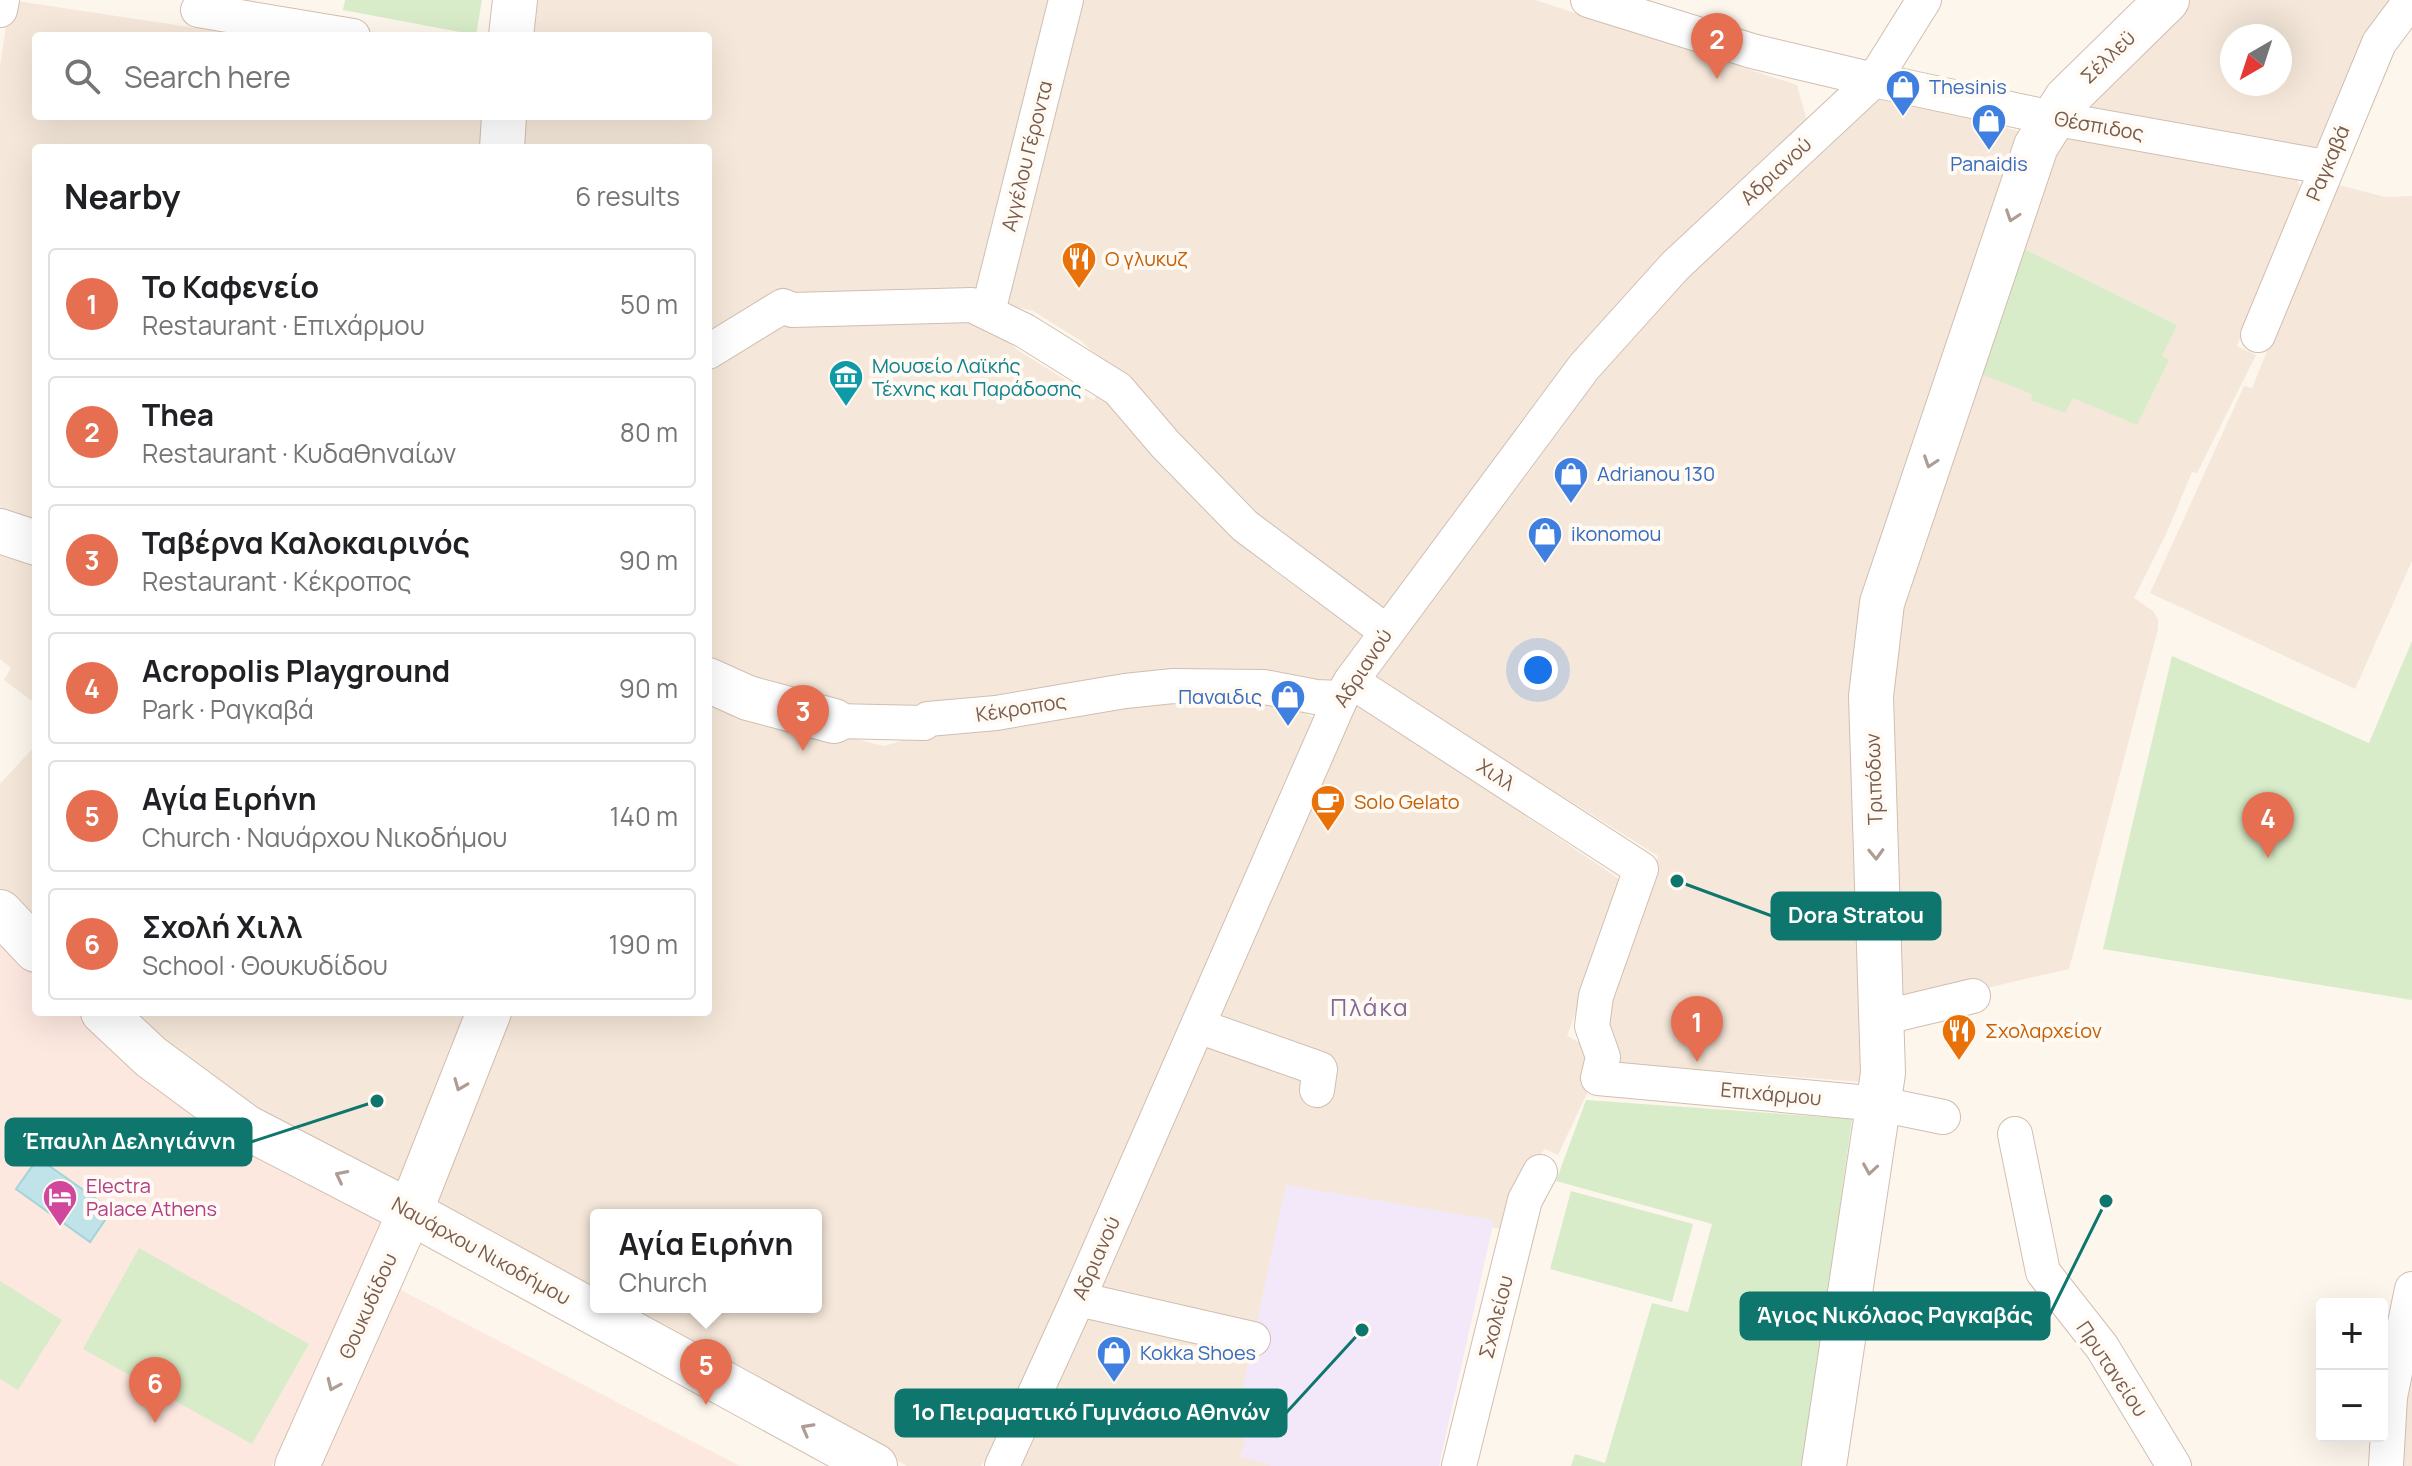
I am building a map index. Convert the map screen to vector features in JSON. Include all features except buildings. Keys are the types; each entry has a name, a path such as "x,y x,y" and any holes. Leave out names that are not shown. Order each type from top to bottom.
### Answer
{"street":[{"path":"0,10 2,0"},
{"path":"511,32 515,0"},
{"name":"Αγγέλου Γέροντα","path":"988,312 1066,0"},
{"name":"Θέσπιδος","path":"1588,0 1752,51 1874,80 2052,118 2325,167"},
{"name":"Αδριανού","path":"1002,1466 1346,690 1584,367 1675,266 1874,80 1924,0"},
{"name":"Σέλλεϋ","path":"2052,118 2086,78 2167,0"},
{"name":"Ραγκαβά","path":"2258,335 2325,167 2379,43 2411,0"},
{"path":"198,10 329,32"},
{"name":"Τριπόδων","path":"1824,1466 1883,1073 1871,696 1882,603 2036,146 2052,118"},
{"path":"502,144 504,120"},
{"path":"712,350 783,306 792,310 972,305 1025,331 1118,389 1165,444 1245,526 1387,632"},
{"path":"0,531 32,542"},
{"name":"Κέκροπος","path":"712,682 748,698 834,721 924,723 928,719 996,713 1173,686 1264,687 1316,697 1346,690"},
{"name":"Χιλλ","path":"1346,690 1641,869 1596,996 1592,1026 1603,1057 1598,1078"},
{"path":"0,912 32,946"},
{"path":"1881,1018 1973,996"},
{"name":"Ναυάρχου Νικοδήμου","path":"107,1016 151,1057 246,1127 590,1310"},
{"name":"Θουκυδίδου","path":"297,1466 410,1212 487,1016"},
{"path":"1198,1026 1320,1069 1317,1090"},
{"name":"Επιχάρμου","path":"1598,1078 1880,1104 1943,1117"},
{"name":"Πρυτανείου","path":"2015,1134 2043,1272 2102,1347 2174,1466"},
{"name":"Σχολείου","path":"1459,1466 1525,1200 1540,1172"},
{"path":"2386,1466 2390,1397 2412,1289"},
{"path":"1078,1299 1253,1339"},
{"name":"Ναυάρχου Νικοδήμου","path":"595,1313 875,1466"}],"shaded area":[{"path":"10,0 222,32 32,32 32,120 486,120 483,144 32,144 32,530 0,521 0,65"},
{"path":"535,0 1535,0 1797,85 1808,124 1382,613 1253,517 1127,383 1081,341 1033,311 974,297 712,335 712,144 520,144 522,120 712,120 712,32 531,32"},
{"path":"2186,0 2390,0 2320,149 2078,106"},
{"path":"1905,100 2025,133 1870,598 1876,1083 1605,1062 1609,1001 1658,856 1372,677 1588,380 1665,294 1876,101"},
{"path":"2081,128 2296,177 2300,186 2299,195 2237,346 2256,355 2197,473 2192,472 2134,598 2153,611 2158,619 2158,629 2069,969 1888,1011 1877,766 1895,604 2049,148"},
{"path":"2335,184 2385,197 2412,196 2412,561 2355,689 2150,593 2244,386 2252,388"},
{"path":"971,312 1019,351 1064,379 1070,387 1094,400 1099,391 1368,631 1331,680 1201,676 1015,703 838,709 712,669 712,365 774,323"},
{"path":"0,543 32,554 32,701 4,680 11,668 0,659"},
{"path":"712,694 774,719 884,746 927,733 1179,696 1264,696 1315,718 992,1450 981,1466 907,1466 715,1361 635,1313 822,1313 822,1209 590,1209 590,1288 429,1200 498,1016 712,1016"},
{"path":"1357,701 1625,883 1567,1036 1598,1052 1599,1068 1558,1155 1545,1149 1517,1182 1515,1203 1507,1202 1501,1229 1294,1194 1299,1466 1020,1466"},
{"path":"32,749 32,920 0,888 0,784"},
{"path":"0,914 32,952 32,1016 92,1016 394,1215 272,1466 0,1466"},
{"path":"140,1016 474,1016 403,1194 300,1140 205,1074"},
{"path":"1286,1185 1494,1220 1439,1466 1273,1466 1240,1456 1246,1439 1233,1435"},
{"path":"393,1286 740,1466 314,1466"},
{"path":"2412,1302 2412,1466 2389,1466"}],"green space":[{"path":"345,0 482,0 477,32 460,32 343,10"},
{"path":"2024,249 2177,325 2162,356 2169,360 2137,425 2073,398 2065,413 2031,400 2032,394 1981,374"},
{"path":"2412,641 2412,1000 2103,949 2172,656 2369,743"},
{"path":"1586,1100 1852,1119 1804,1466 1571,1466 1575,1454 1605,1463 1652,1303 1688,1312 1712,1224 1556,1181"},
{"path":"1571,1191 1693,1224 1672,1302 1550,1269"},
{"path":"139,1248 309,1344 252,1444 83,1349"},
{"path":"0,1281 62,1320 18,1390 0,1379"}],"water":[{"path":"38,1158 112,1210 90,1242 16,1189"}],"place":[{"name":"Thea","path":"1717,79"},
{"name":"Thesinis","path":"1903,118"},
{"name":"Panaidis","path":"1989,152"},
{"name":"Ο γλυκυζ","path":"1079,290"},
{"name":"Μουσείο Λαϊκής Τέχνης και Παράδοσης","path":"846,408"},
{"name":"Adrianou 130","path":"1571,505"},
{"name":"ikonomou","path":"1545,565"},
{"name":"Παναιδις","path":"1288,728"},
{"name":"Ταβέρνα Καλοκαιρινός","path":"803,751"},
{"name":"Solo Gelato","path":"1328,833"},
{"name":"Acropolis Playground","path":"2268,858"},
{"name":"Dora Stratou","path":"1677,881"},
{"name":"Το Καφενείο","path":"1697,1062"},
{"name":"Σχολαρχείον","path":"1959,1062"},
{"name":"Έπαυλη Δεληγιάννη","path":"377,1101"},
{"name":"Άγιος Νικόλαος Ραγκαβάς","path":"2106,1201"},
{"name":"Electra Palace Athens","path":"60,1228"},
{"name":"1ο Πειραματικό Γυμνάσιο Αθηνών","path":"1362,1330"},
{"name":"Kokka Shoes","path":"1114,1384"},
{"name":"Αγία Ειρήνη","path":"706,1405"},
{"name":"Σχολή Χιλλ","path":"155,1423"}],"district":[{"name":"Πλάκα","path":"1370,1008"}]}
